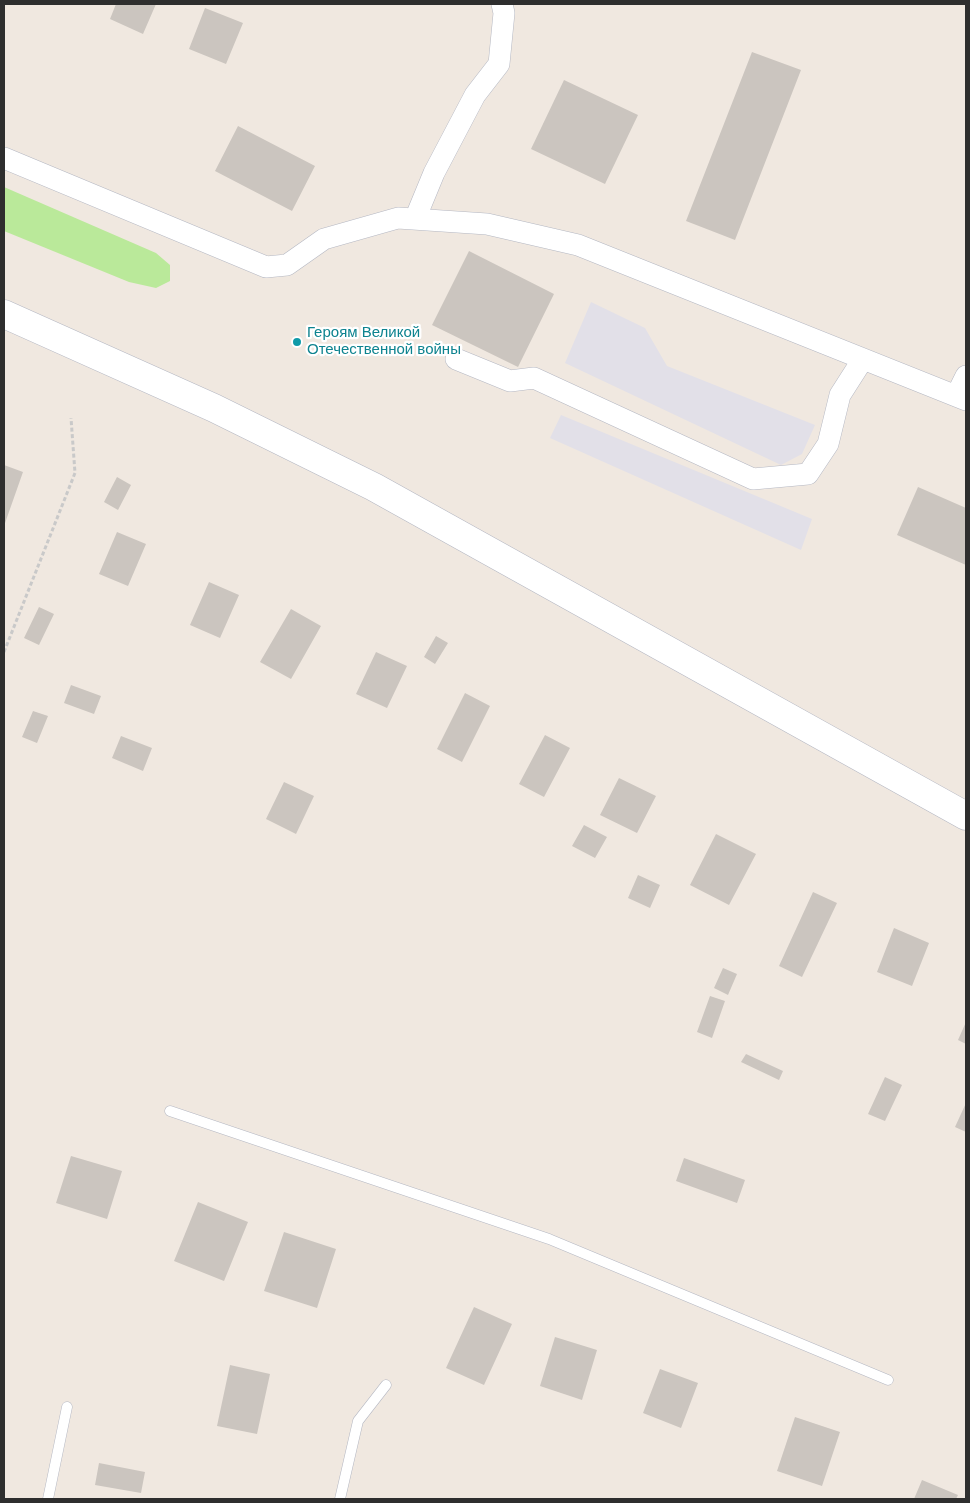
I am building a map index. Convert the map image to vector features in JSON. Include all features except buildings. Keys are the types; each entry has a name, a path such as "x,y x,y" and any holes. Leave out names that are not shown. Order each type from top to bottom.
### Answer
{"main road":[{"path":"4,314 214,408 374,486 966,816"}],"street":[{"path":"415,219 434,173 476,95 499,64 504,13 502,4"},
{"path":"4,158 266,268 287,265 324,239 398,218 487,224 578,245 961,398 966,376"},
{"path":"456,359 510,381 534,378 752,479 808,474 828,444 840,395 863,359"}],"lane":[{"path":"170,1112 549,1239 888,1380"},
{"path":"340,1499 358,1420 386,1385"},
{"path":"48,1499 68,1407"}],"path":[{"path":"4,652 75,473 71,418"}],"shaded area":[{"path":"591,302 645,328 667,366 815,425 802,454 781,465 565,363"},
{"path":"561,415 812,519 801,550 550,438"}],"green space":[{"path":"4,187 156,253 170,265 170,281 156,288 129,282 4,231"}],"place":[{"name":"Героям Великой Отечественной войны","path":"297,342"}]}
